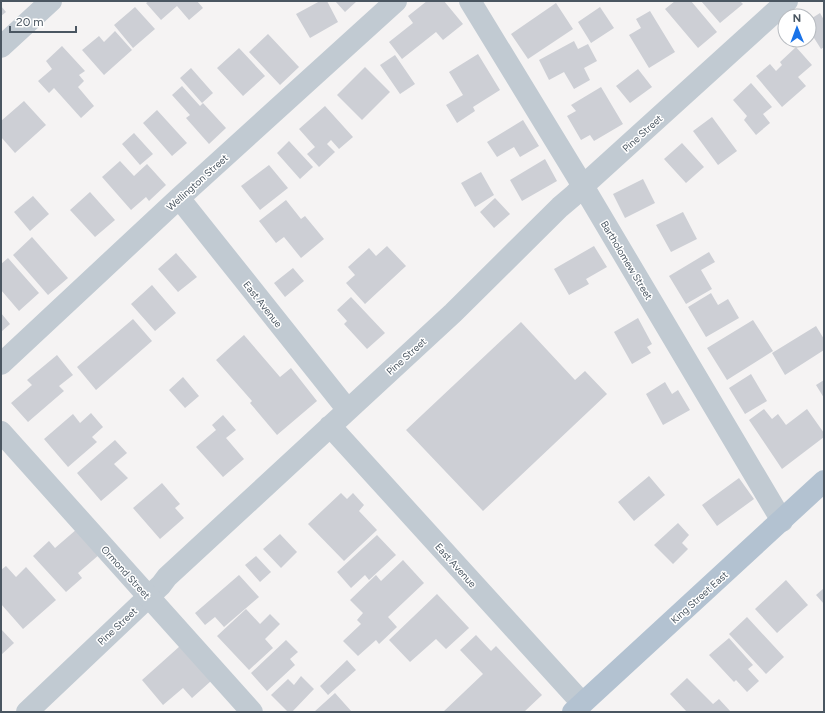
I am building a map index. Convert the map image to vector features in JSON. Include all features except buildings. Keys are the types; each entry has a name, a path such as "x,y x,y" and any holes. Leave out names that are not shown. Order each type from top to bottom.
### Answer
{"main road":[{"name":"King Street East","path":"577,708 824,481"}],"street":[{"name":"Wellington Street","path":"1,364 396,1"},
{"name":"Bartholomew Street","path":"470,1 583,186 782,521"},
{"name":"Pine Street","path":"27,712 347,409 453,313 583,186 787,1"},
{"path":"1,47 40,5"},
{"name":"East Avenue","path":"180,198 347,409"},
{"name":"East Avenue","path":"330,426 577,708"},
{"name":"Ormond Street","path":"1,432 252,712"}]}
